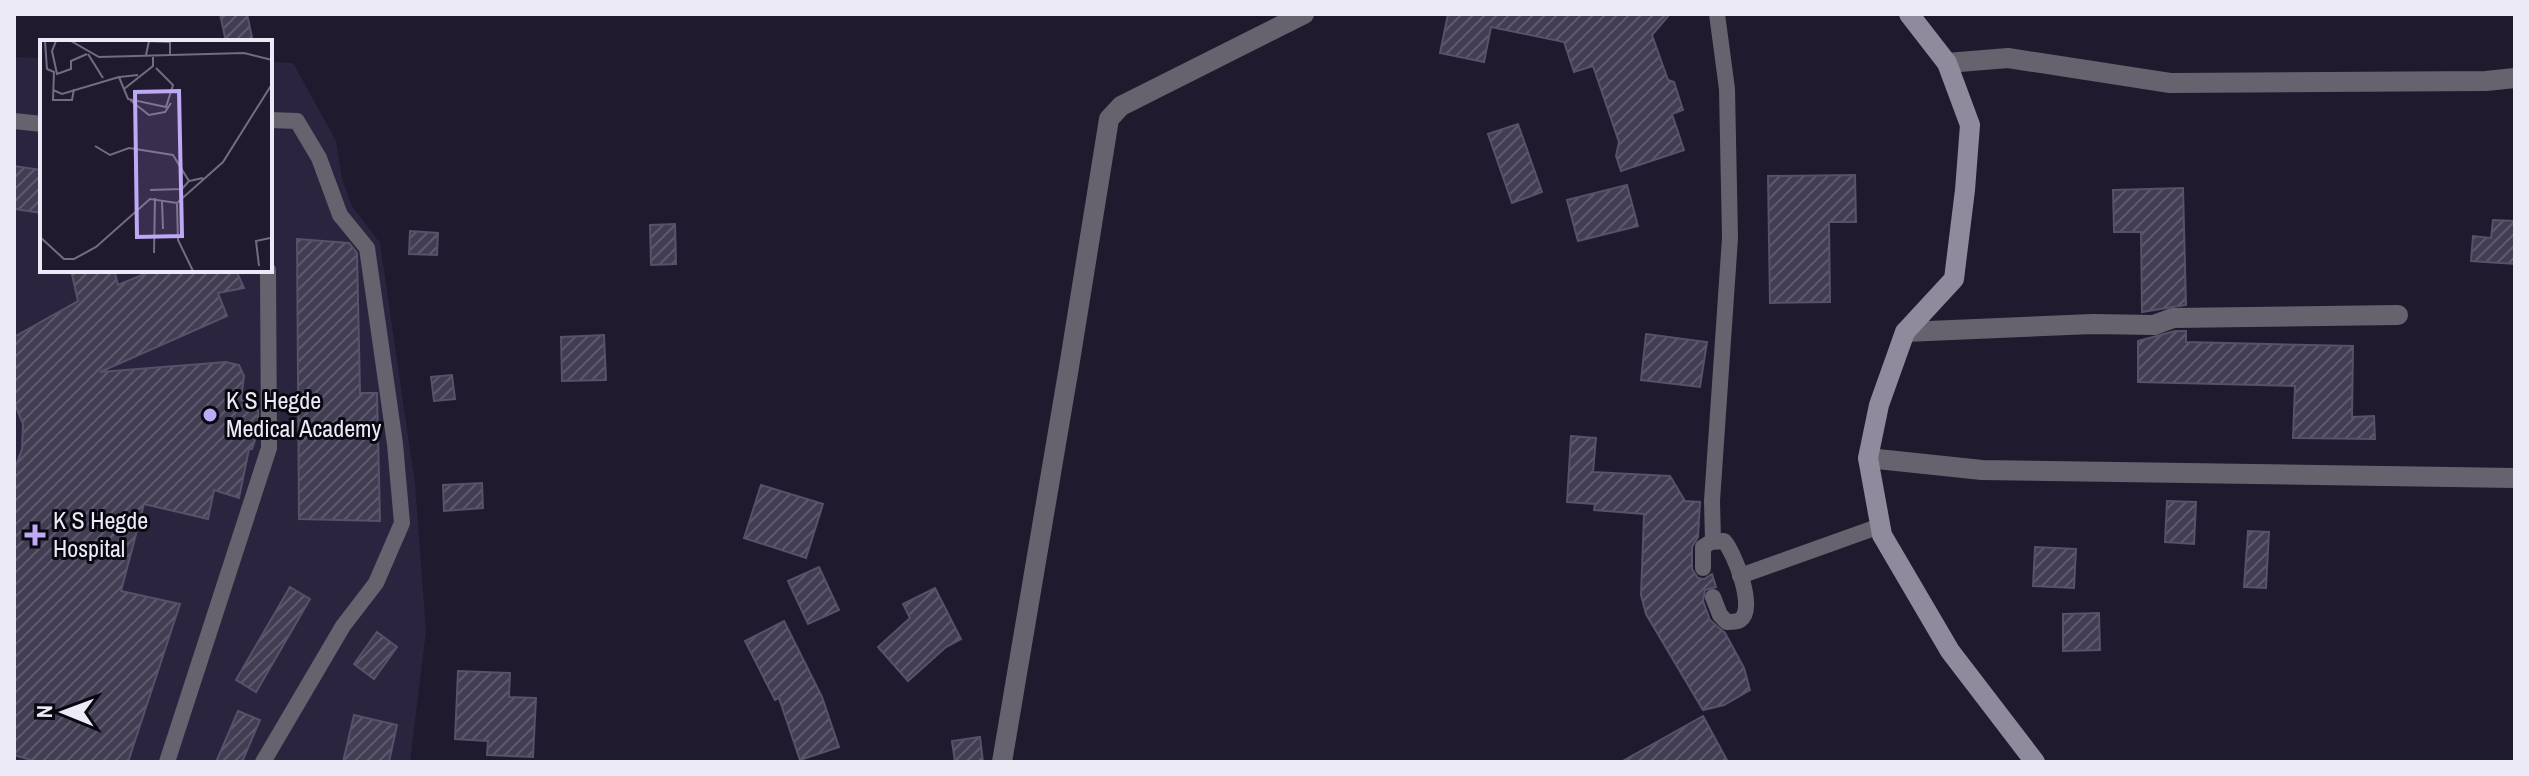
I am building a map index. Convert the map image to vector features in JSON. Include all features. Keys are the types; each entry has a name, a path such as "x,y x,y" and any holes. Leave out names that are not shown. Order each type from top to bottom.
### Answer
{"main road":[{"path":"1909,14 1947,63 1970,125 1965,190 1954,279 1905,332 1879,405 1868,458 1882,535 1950,651 2035,762"}],"street":[{"path":"1002,762 1109,119 1121,106 1304,14"},
{"path":"1947,63 2008,58 2170,83 2486,81 2515,78"},
{"path":"1905,332 2093,324 2154,325 2173,318 2398,315"},
{"path":"1868,458 1982,470 2515,478"}],"lane":[{"path":"1713,541 1712,501 1730,238 1727,89 1717,14"},
{"path":"263,762 343,626 376,583 402,523 395,444 367,248 340,215 319,158 297,121 272,120"},
{"path":"14,121 40,124"},
{"path":"167,762 269,448 268,272"},
{"path":"1740,576 1880,526"},
{"path":"1703,568 1703,547 1720,539 1726,543 1740,576 1747,604 1744,617 1727,622 1723,620 1713,597"}],"shaded area":[{"name":"K S Hegde Medical Academy","path":"14,57 40,58 40,272 272,272 272,62 293,63 336,141 342,179 352,206 380,243 415,484 426,631 410,762 14,762"}],"building":[{"path":"220,14 247,14 253,40 226,40"},
{"path":"1448,14 1670,14 1652,35 1668,80 1674,82 1683,110 1672,114 1684,150 1621,171 1616,156 1619,142 1593,66 1574,72 1564,42 1491,27 1484,62 1440,53"},
{"path":"1518,124 1542,192 1512,203 1488,134"},
{"path":"14,166 40,170 40,213 14,209"},
{"path":"1855,175 1856,222 1829,222 1830,302 1770,303 1768,176"},
{"path":"1627,185 1638,226 1578,241 1567,200"},
{"path":"2183,188 2186,305 2142,312 2141,232 2114,232 2113,190"},
{"path":"2493,220 2515,221 2515,264 2471,261 2473,236 2491,238"},
{"path":"675,224 676,264 651,265 650,225"},
{"path":"410,231 438,233 437,255 409,254"},
{"path":"297,239 349,243 357,253 360,393 377,393 380,521 299,519"},
{"path":"71,272 115,272 118,285 149,272 237,272 244,288 218,293 227,316 100,372 226,362 239,365 244,376 241,400 254,404 258,410 258,431 252,449 249,449 239,498 214,490 208,519 144,504 121,591 180,604 128,762 38,762 14,755 14,471 22,449 23,424 14,402 14,337 78,301"},
{"path":"2186,331 2186,342 2353,346 2352,417 2374,416 2375,439 2293,438 2295,386 2138,382 2138,341"},
{"path":"1646,334 1707,342 1700,387 1641,380"},
{"path":"604,335 606,380 562,381 561,337"},
{"path":"452,375 455,399 434,401 431,377"},
{"path":"1571,436 1596,438 1593,472 1670,476 1685,501 1700,502 1698,537 1692,547 1692,569 1698,578 1704,579 1712,574 1716,587 1705,590 1703,601 1710,620 1725,633 1744,668 1750,690 1724,705 1703,710 1646,614 1641,595 1644,514 1594,510 1595,504 1567,502"},
{"path":"482,483 483,508 444,511 443,485"},
{"path":"761,485 823,504 806,558 744,538"},
{"path":"2167,501 2196,502 2194,544 2165,542"},
{"path":"2248,531 2269,532 2266,588 2244,587"},
{"path":"2035,547 2076,549 2074,588 2033,586"},
{"path":"819,567 839,610 808,624 788,581"},
{"path":"290,587 310,599 256,692 236,680"},
{"path":"935,588 961,639 946,647 908,681 878,647 910,618 903,604"},
{"path":"2099,613 2100,650 2063,651 2063,614"},
{"path":"784,621 822,697 839,747 800,760 779,698 775,700 745,641"},
{"path":"377,632 397,647 374,679 354,664"},
{"path":"458,671 510,673 509,697 536,698 533,757 487,755 488,741 455,739"},
{"path":"238,711 260,720 242,762 216,762"},
{"path":"354,715 397,725 389,762 343,762"},
{"path":"1703,716 1728,762 1621,762"},
{"path":"980,737 983,762 955,762 952,741"}],"place":[{"name":"K S Hegde Medical Academy","path":"210,415"},
{"name":"K S Hegde Hospital","path":"35,535"}]}
